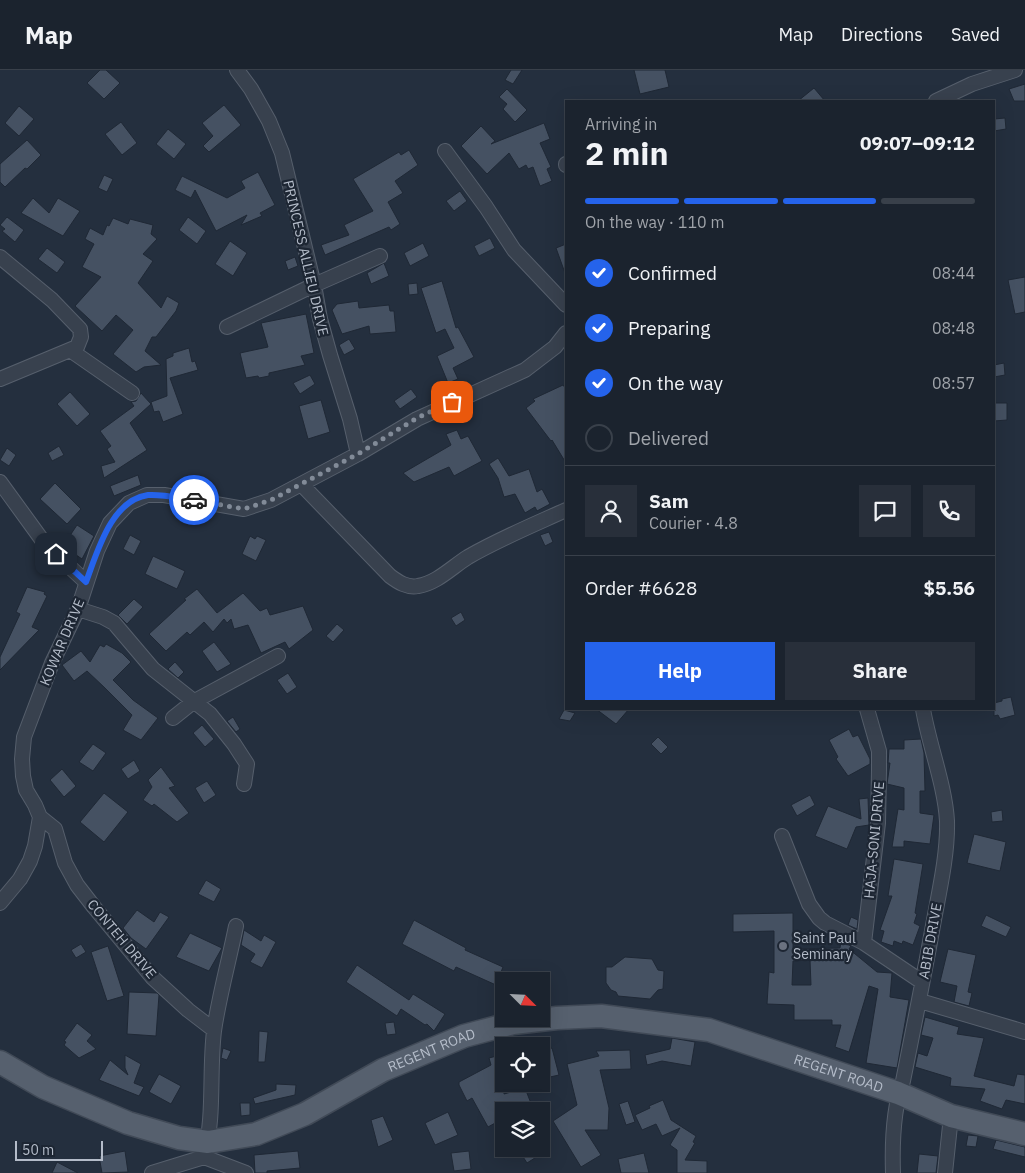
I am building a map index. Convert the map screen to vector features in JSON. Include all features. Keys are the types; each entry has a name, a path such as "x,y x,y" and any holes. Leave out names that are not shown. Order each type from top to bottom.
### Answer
{"main road":[{"name":"REGENT ROAD","path":"550,1004 601,1001 710,1018 775,1038 901,1087 951,1116 1025,1134"},
{"name":"REGENT ROAD","path":"210,1152 251,1121 298,1101 376,1056 459,1022 495,1012"},
{"name":"REGENT ROAD","path":"0,1062 43,1087 128,1123 178,1138 210,1152 305,1114 383,1070 464,1036 513,1023 601,1016 709,1030 989,1112 1025,1119"},
{"name":"REGENT ROAD","path":"0,1047 48,1074 133,1109 187,1124 210,1152"}],"street":[{"name":"PRINCESS ALLIEU DRIVE","path":"237,70 251,89 269,121 282,153 314,285 320,319 350,420 358,454"},
{"path":"938,100 972,84 1015,70"},
{"path":"445,151 486,207 514,250 565,304"},
{"path":"227,327 380,256"},
{"path":"0,257 52,300 80,329 81,337 74,349 0,379"},
{"name":"KOWAR DRIVE","path":"40,817 26,790 23,776 24,737 52,663 78,609 86,582 110,523 129,503 147,495 244,509 271,500 358,454 417,418 525,370 555,347 565,334"},
{"path":"74,349 132,393"},
{"path":"0,482 45,544 86,582"},
{"path":"302,485 390,576 402,584 416,586 431,582 468,558 523,529 565,510"},
{"path":"78,609 103,617 114,623 152,669 210,714 247,764 244,784"},
{"path":"173,718 193,702 278,656"},
{"name":"HAJA-SONI DRIVE","path":"864,943 878,824 879,770 879,751 867,710"},
{"name":"ABIB DRIVE","path":"892,1173 894,1138 901,1087 920,1001 939,894 947,821 944,798 923,710"},
{"path":"0,902 20,879 30,860 35,846 40,817"},
{"name":"CONTEH DRIVE","path":"40,817 55,829 66,864 77,885 89,900 152,977 188,1010 214,1030"},
{"path":"782,836 813,911 825,923 864,943 922,982"},
{"path":"210,1152 214,1030 236,926"},
{"path":"920,1001 1025,1032"},
{"path":"945,1173 951,1116"},
{"path":"152,1173 210,1152"},
{"path":"210,1152 246,1173"}],"building":[{"path":"100,70 106,70 120,83 104,99 87,83"},
{"path":"511,70 522,70 513,84 505,80"},
{"path":"634,70 665,70 669,87 640,94"},
{"path":"1025,84 1025,101 1014,101 1009,89"},
{"path":"814,88 824,100 799,100"},
{"path":"507,89 527,110 515,122 503,109 507,104 499,97"},
{"path":"224,105 241,125 209,152 203,146 213,136 202,123"},
{"path":"19,106 34,119 19,136 5,123"},
{"path":"1005,118 1006,129 995,131 995,119"},
{"path":"121,122 137,143 122,155 105,134"},
{"path":"544,123 550,139 540,143 551,167 547,169 552,181 540,186 533,167 528,169 526,165 519,169 509,153 487,174 461,146 481,126 495,141 491,144"},
{"path":"168,129 186,144 174,159 156,144"},
{"path":"27,140 41,155 5,187 0,182 0,164"},
{"path":"409,150 418,165 395,181 403,193 388,202 400,224 391,230 389,227 325,255 321,245 349,235 344,225 373,211 353,179 399,152 401,155"},
{"path":"258,172 275,205 260,213 262,216 241,225 247,215 216,231 195,190 191,198 175,190 182,176 227,198 245,188 241,181"},
{"path":"104,175 113,179 107,192 98,188"},
{"path":"460,191 467,201 454,211 446,201"},
{"path":"33,198 49,213 58,198 80,211 63,236 21,213"},
{"path":"7,217 24,230 15,242 2,231 5,229 0,225"},
{"path":"188,217 206,231 197,244 179,230"},
{"path":"113,218 128,224 130,219 153,225 151,234 157,239 143,254 153,261 138,283 161,308 167,296 179,303 176,311 156,337 152,337 145,351 161,365 144,367 136,372 113,354 133,330 116,315 102,331 75,306 101,277 82,267 94,244 85,239 90,228 103,235 107,225 109,226"},
{"path":"490,238 495,248 479,256 474,246"},
{"path":"230,241 247,253 233,276 215,264"},
{"path":"423,243 429,256 410,266 404,253"},
{"path":"565,244 565,273 556,248"},
{"path":"47,248 65,262 57,273 38,259"},
{"path":"295,257 298,266 288,270 285,261"},
{"path":"384,263 389,276 371,284 367,273"},
{"path":"1025,277 1025,312 1015,314 1008,280"},
{"path":"442,281 456,328 458,327 474,357 453,368 458,379 448,383 437,356 454,348 445,329 436,333 421,288"},
{"path":"417,283 418,294 409,295 408,284"},
{"path":"358,301 359,308 389,305 390,311 394,311 396,332 370,334 369,326 342,334 332,310 337,304"},
{"path":"306,314 314,353 301,356 305,365 269,373 269,376 246,378 240,353 268,347 261,323"},
{"path":"349,339 355,349 344,355 339,345"},
{"path":"189,348 192,362 195,361 198,370 170,378 183,414 163,422 159,411 154,412 151,402 167,396 166,359 173,356 173,353"},
{"path":"1004,363 1005,375 995,377 995,365"},
{"path":"310,375 315,384 300,394 293,383"},
{"path":"563,385 565,388 565,461 552,440 526,408 535,401 533,399"},
{"path":"411,389 417,397 400,409 394,401"},
{"path":"70,392 90,414 77,426 57,404"},
{"path":"141,393 151,404 130,423 147,450 104,478 101,466 115,462 107,449 111,446 100,431 134,406 131,402 136,401"},
{"path":"321,400 330,432 308,439 299,406"},
{"path":"995,403 1007,403 1007,420 995,421"},
{"path":"457,430 461,439 468,436 482,461 454,476 449,467 414,482 403,473 451,445 446,434"},
{"path":"59,446 64,455 52,461 48,453"},
{"path":"7,448 16,455 9,466 0,460"},
{"path":"498,458 509,476 529,469 537,492 542,489 550,504 537,511 535,507 525,513 515,494 504,497 498,478 489,464"},
{"path":"138,475 141,485 114,496 110,486"},
{"path":"55,483 81,509 67,524 40,499"},
{"path":"77,525 94,536 82,559 63,546"},
{"path":"549,532 553,542 545,546 540,535"},
{"path":"130,535 141,541 134,555 123,549"},
{"path":"250,536 255,539 257,536 266,540 256,561 242,554"},
{"path":"153,556 185,571 177,589 145,574"},
{"path":"27,587 45,592 44,594 47,596 32,627 39,630 0,670 0,657 20,614 16,612"},
{"path":"197,589 217,613 243,593 260,611 267,608 270,615 303,606 313,630 289,649 285,642 261,653 248,625 234,629 231,619 227,623 224,619 213,632 204,622 190,635 187,632 166,651 149,634 186,600 184,599"},
{"path":"134,599 143,607 127,624 118,615"},
{"path":"461,612 465,620 456,626 451,618"},
{"path":"337,624 344,630 333,642 326,636"},
{"path":"214,642 231,664 217,672 202,651"},
{"path":"106,644 122,653 131,662 113,680 133,700 158,718 141,740 123,730 132,715 105,688 87,671 74,681 62,665 81,651 90,662 100,645 104,647"},
{"path":"175,662 184,672 178,678 168,669"},
{"path":"288,673 297,687 287,694 277,680"},
{"path":"1011,697 1015,715 1000,719 998,715 994,716 995,703 1002,701 1002,699"},
{"path":"564,710 575,713 570,721 559,719"},
{"path":"597,710 628,710 616,724"},
{"path":"233,717 240,729 236,732 227,721"},
{"path":"202,725 214,739 205,747 193,733"},
{"path":"849,729 853,737 858,735 870,759 870,764 848,776 836,759 838,757 829,740"},
{"path":"658,737 668,747 661,754 651,744"},
{"path":"921,739 924,753 925,791 920,791 920,813 934,815 930,844 904,841 904,847 892,847 898,809 904,810 904,788 887,784 890,763 888,763 889,749 904,749 904,740"},
{"path":"93,744 106,753 93,771 79,762"},
{"path":"134,760 140,771 128,779 121,769"},
{"path":"161,767 175,786 169,788 189,813 177,822 154,804 152,806 143,800 152,787 148,780"},
{"path":"62,769 76,786 64,797 50,780"},
{"path":"207,781 216,795 204,803 195,788"},
{"path":"104,793 128,812 104,842 80,822"},
{"path":"810,795 815,805 797,816 791,805"},
{"path":"868,798 869,825 856,827 847,849 815,836 828,806 861,819 859,799"},
{"path":"1002,810 1003,821 992,822 991,812"},
{"path":"974,834 1006,842 1000,871 967,863"},
{"path":"894,859 923,864 915,913 917,914 914,923 920,926 913,945 903,941 902,944 894,941 893,946 881,942 884,931 880,930 892,896 888,896"},
{"path":"206,880 221,889 214,902 198,894"},
{"path":"137,910 154,922 160,912 169,917 146,949 131,938 123,928"},
{"path":"793,913 793,949 840,948 841,941 851,946 849,949 877,972 892,973 890,997 909,1000 897,1068 866,1063 878,989 869,986 849,1052 835,1047 841,1025 832,1025 832,1020 794,1020 794,1005 767,1004 769,972 774,973 774,931 733,932 733,914","holes":["810,960 811,985 792,985 793,961"]},
{"path":"986,915 1011,927 1006,937 981,926"},
{"path":"851,917 858,920 857,929 848,925"},
{"path":"414,920 466,948 465,950 503,967 501,972 495,972 495,985 456,967 454,971 402,944"},
{"path":"244,930 261,941 264,935 276,942 262,968 250,962 255,954 241,945"},
{"path":"190,933 222,948 209,971 176,957"},
{"path":"81,944 86,952 76,958 71,950"},
{"path":"108,946 124,996 107,1001 91,952"},
{"path":"948,949 976,955 968,992 972,993 969,1006 954,1002 957,986 940,982"},
{"path":"625,957 652,959 658,970 664,971 663,989 658,990 650,999 618,996 606,983 606,967 612,967"},
{"path":"357,965 409,1000 413,994 445,1014 434,1031 427,1024 425,1025 401,1009 397,1016 346,982"},
{"path":"129,992 157,993 159,995 156,1036 127,1034"},
{"path":"925,1017 959,1027 957,1034 984,1038 974,1076 1014,1086 1017,1074 1025,1075 1025,1104 1006,1100 1002,1109 980,1101 985,1089 950,1086 951,1078 915,1067 918,1053 927,1056 933,1038 921,1035"},
{"path":"394,1022 396,1034 387,1035 385,1023"},
{"path":"77,1023 92,1035 87,1041 96,1049 79,1058 64,1045 66,1042 64,1041"},
{"path":"259,1031 268,1032 265,1062 258,1062"},
{"path":"672,1038 695,1042 691,1066 662,1061 647,1065 645,1055 670,1049"},
{"path":"223,1048 231,1051 227,1060 221,1058"},
{"path":"552,1048 559,1075 550,1077 550,1049"},
{"path":"630,1050 631,1069 600,1070 609,1108 608,1130 585,1130 601,1155 581,1167 553,1121 577,1105 567,1064 599,1056 596,1051"},
{"path":"125,1055 141,1064 134,1083 144,1087 139,1096 99,1080 110,1060 128,1075 125,1068"},
{"path":"495,1056 495,1092 504,1092 504,1094 527,1092 530,1102 495,1102 495,1123 488,1127 472,1098 467,1101 459,1082 491,1065 489,1058"},
{"path":"159,1074 181,1086 171,1104 149,1092"},
{"path":"276,1084 296,1085 295,1095 255,1104 253,1098 276,1090"},
{"path":"663,1100 671,1120 696,1136 693,1142 695,1143 685,1160 707,1161 707,1173 677,1173 677,1150 670,1145 680,1128 662,1136 656,1124 642,1130 635,1115"},
{"path":"628,1101 635,1122 626,1125 619,1104"},
{"path":"240,1103 250,1103 250,1115 241,1116"},
{"path":"448,1112 458,1135 435,1145 425,1123"},
{"path":"383,1116 393,1140 378,1147 371,1120"},
{"path":"968,1135 978,1136 976,1147 966,1146"},
{"path":"996,1140 1025,1147 1025,1157 993,1149"},
{"path":"125,1151 128,1172 102,1173 99,1156"},
{"path":"298,1151 300,1168 255,1173 254,1155"},
{"path":"469,1151 471,1169 454,1171 451,1153"},
{"path":"644,1153 649,1173 621,1173 618,1159"},
{"path":"919,1154 938,1156 936,1173 917,1173"},
{"path":"523,1157 536,1157 527,1163"},
{"path":"57,1162 78,1173 52,1173"}],"way so far":[{"path":"194,500 244,509 271,500 358,454 417,418 452,402"}],"place":[{"name":"Saint Paul Seminary","path":"783,946"}],"route":[{"path":"56,554 86,582 110,523 129,503 147,495 194,500"}]}
